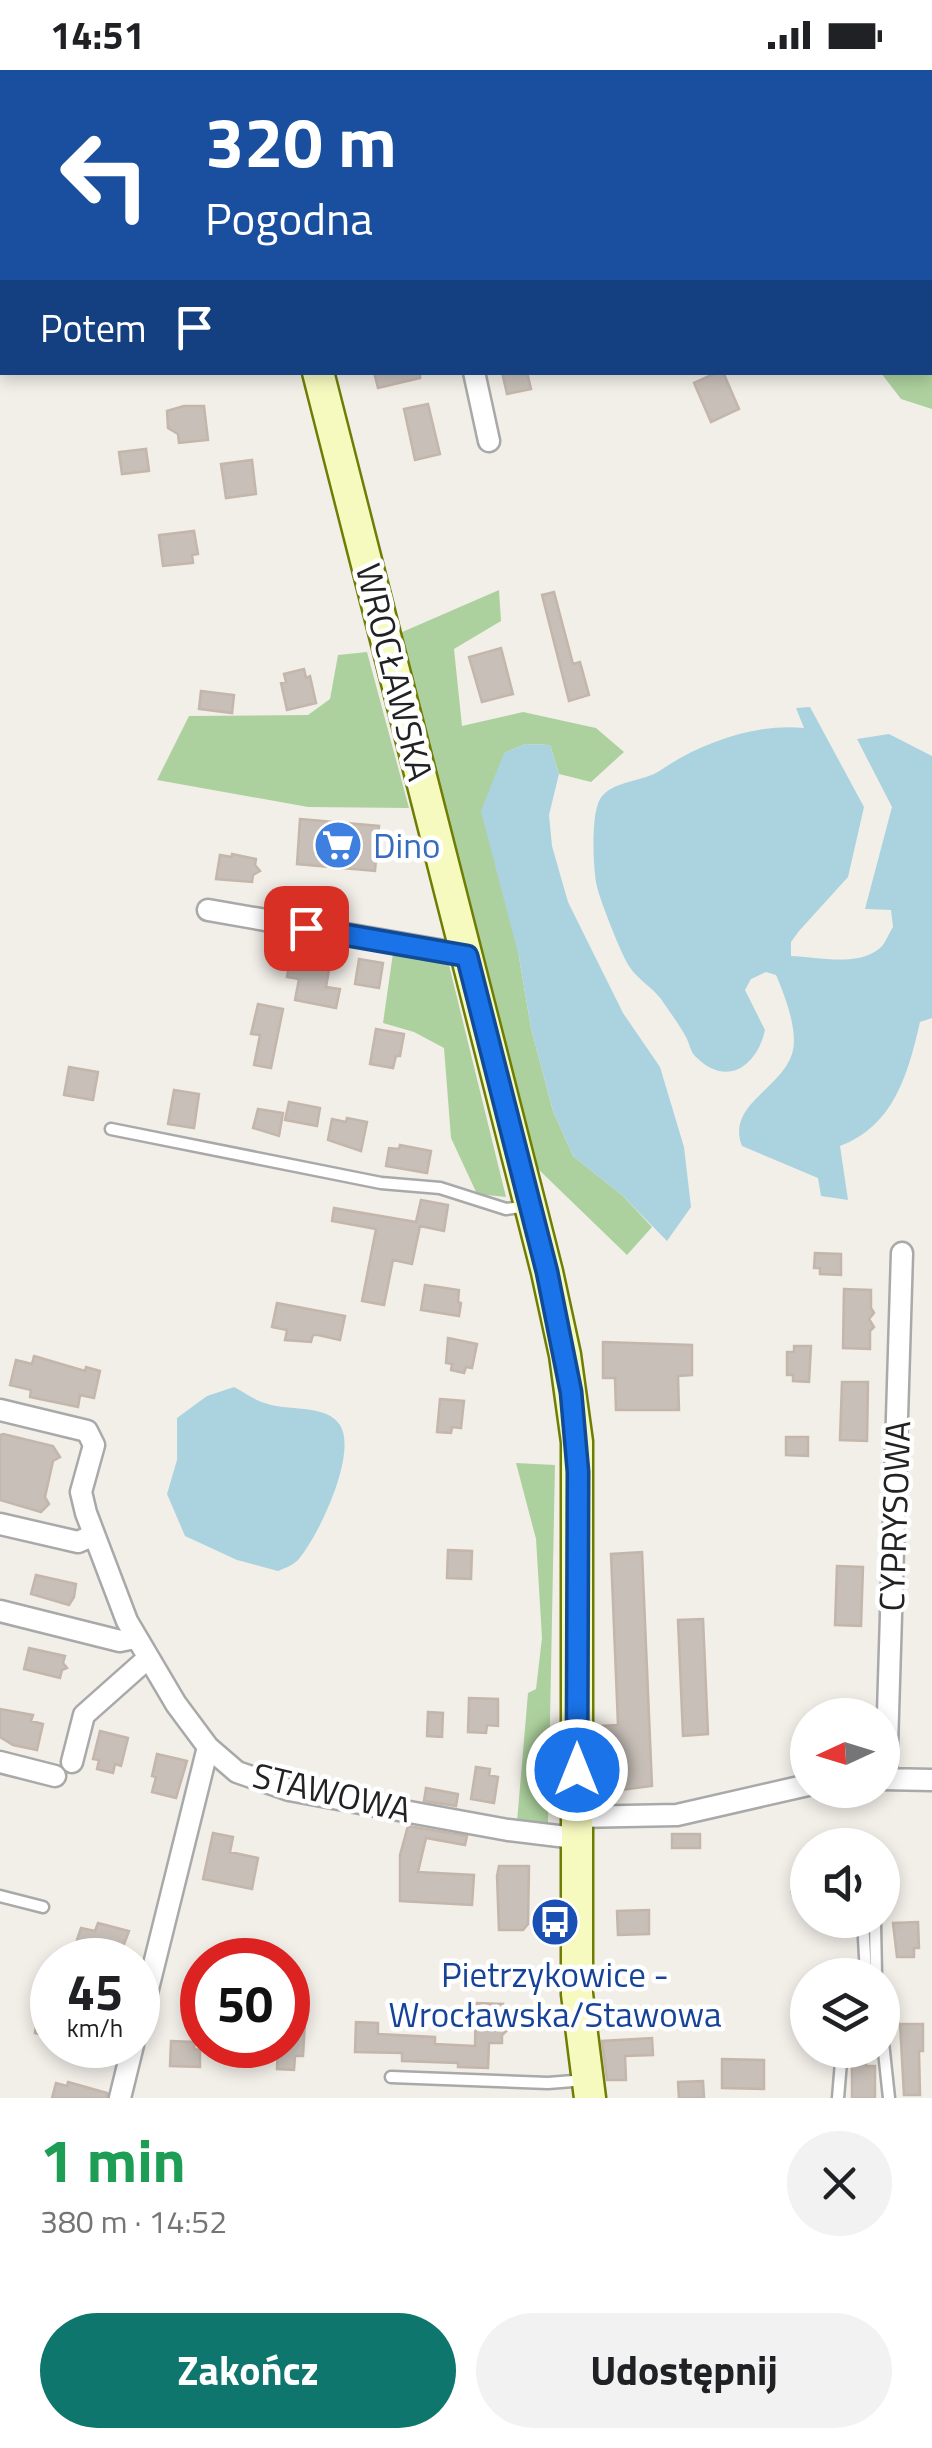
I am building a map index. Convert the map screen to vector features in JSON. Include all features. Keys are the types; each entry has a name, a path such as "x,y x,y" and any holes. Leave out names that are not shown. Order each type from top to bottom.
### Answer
{"main road":[{"name":"WROCŁAWSKA","path":"319,375 530,1206 564,1355 577,1442 577,1994 588,2089"}],"street":[{"path":"475,375 489,441"},
{"path":"208,910 467,956"},
{"name":"CYPRYSOWA","path":"887,1698 902,1253"},
{"name":"STAWOWA","path":"0,1410 86,1431 92,1437 94,1445 81,1492 94,1536 135,1638 208,1747 237,1772 288,1790 508,1830 575,1828 677,1816 790,1789"},
{"path":"0,1524 78,1542 94,1536"},
{"path":"0,1611 120,1641 135,1638"},
{"path":"0,1762 64,1769 84,1715 147,1660"},
{"path":"160,1940 208,1747"},
{"path":"900,1779 932,1780"},
{"path":"120,2098 128,2068"}],"lane":[{"path":"111,1129 380,1183 440,1188 506,1209 530,1206"},
{"path":"0,1896 43,1907"},
{"path":"838,2098 840,2068"},
{"path":"885,2068 888,2098"},
{"path":"391,2076 588,2089"}],"green space":[{"path":"883,375 932,375 932,409 901,399"},
{"path":"499,590 501,621 454,649 462,726 523,712 596,728 624,752 591,782 559,774 550,745 526,744 504,753 519,957 531,1028 553,1111 573,1156 623,1196 652,1227 627,1255 536,1167 400,633"},
{"path":"367,652 409,808 308,807 157,780 189,716 308,715 330,699 338,655"},
{"path":"393,953 449,965 506,1197 477,1194 451,1138 444,1048 414,1032 383,1023"},
{"path":"516,1463 555,1465 548,1823 517,1822 528,1693 536,1689 542,1638 536,1539"}],"water":[{"path":"810,707 864,807 848,877 791,942 791,956 837,960 861,957 880,948 893,927 891,910 865,909 892,807 857,739 889,734 932,756 932,1018 920,1022 904,1079 886,1112 874,1126 840,1146 848,1200 821,1196 818,1178 742,1146 742,1119 786,1066 794,1045 787,1003 776,975 766,972 751,979 745,990 765,1030 755,1054 748,1063 729,1072 708,1066 694,1055 661,999 625,960 601,899 594,864 595,816 605,793 729,737 767,729 804,728 796,708"},
{"path":"526,744 550,745 559,774 549,815 552,846 568,902 623,1013 660,1067 684,1147 691,1207 667,1241 623,1196 573,1156 553,1111 481,811 504,753"},
{"path":"234,1387 268,1404 326,1414 340,1425 344,1438 340,1474 325,1515 298,1560 278,1571 237,1560 185,1536 167,1494 177,1460 177,1418 207,1396"}],"building":[{"path":"375,375 420,375 420,378 378,388"},
{"path":"503,375 528,375 531,389 507,394"},
{"path":"711,375 724,375 739,409 711,422 694,383"},
{"path":"428,404 440,454 415,460 404,409"},
{"path":"204,406 208,440 179,443 178,434 168,428 167,411"},
{"path":"146,449 149,471 122,474 119,452"},
{"path":"252,460 256,494 226,498 221,464"},
{"path":"194,531 198,554 192,555 193,563 163,566 159,535"},
{"path":"554,592 573,664 580,662 589,695 569,701 542,595"},
{"path":"501,648 513,694 482,702 469,657"},
{"path":"304,669 306,678 310,676 316,703 287,710 281,683 286,682 284,674"},
{"path":"201,691 234,695 232,713 199,709"},
{"name":"Dino","path":"300,819 379,826 375,871 297,864"},
{"path":"220,855 256,859 260,871 253,875 252,882 216,879"},
{"path":"294,939 307,941 306,948 332,953 326,987 340,989 336,1008 295,1000 299,979 287,977"},
{"path":"359,959 383,963 379,988 355,984"},
{"path":"258,1004 283,1009 271,1068 254,1065 260,1035 251,1034"},
{"path":"376,1029 404,1034 393,1068 370,1064"},
{"path":"69,1067 98,1072 93,1100 64,1095"},
{"path":"174,1090 199,1094 194,1128 168,1124"},
{"path":"289,1102 320,1108 317,1126 285,1120"},
{"path":"258,1109 283,1113 279,1136 253,1128"},
{"path":"347,1118 367,1122 361,1151 328,1140 332,1119 346,1122"},
{"path":"400,1145 431,1151 427,1173 386,1166 389,1148 399,1149"},
{"path":"421,1200 448,1205 444,1231 420,1226 412,1264 393,1260 384,1305 362,1301 376,1229 332,1221 334,1208 416,1222"},
{"path":"815,1253 841,1254 841,1275 820,1274 820,1268 814,1268"},
{"path":"425,1285 459,1290 459,1316 421,1310"},
{"path":"844,1289 871,1290 874,1313 869,1319 874,1327 870,1331 870,1349 843,1348"},
{"path":"277,1303 345,1316 340,1340 313,1335 311,1342 285,1340 287,1330 272,1327"},
{"path":"448,1338 477,1344 472,1368 466,1367 464,1373 451,1370 452,1364 446,1363"},
{"path":"603,1342 692,1345 692,1375 678,1376 679,1410 616,1410 615,1378 603,1378"},
{"path":"794,1346 811,1346 809,1382 793,1381 793,1375 787,1375 787,1352 794,1352"},
{"path":"34,1356 85,1371 86,1367 100,1371 94,1398 80,1395 78,1407 30,1397 31,1390 10,1385 16,1360 32,1364"},
{"path":"842,1382 868,1382 867,1441 840,1440"},
{"path":"440,1399 464,1401 461,1428 452,1427 451,1433 437,1432"},
{"path":"3,1434 53,1446 60,1457 53,1461 45,1497 49,1504 41,1512 0,1500"},
{"path":"786,1437 808,1437 808,1456 786,1455"},
{"path":"448,1550 472,1551 471,1579 447,1578"},
{"path":"642,1552 652,1786 604,1792 600,1726 618,1725 611,1554"},
{"path":"837,1566 863,1567 861,1626 835,1625"},
{"path":"36,1575 76,1584 69,1605 31,1594"},
{"path":"703,1619 708,1734 683,1736 678,1620"},
{"path":"29,1648 65,1656 63,1663 67,1668 60,1678 24,1669"},
{"path":"469,1698 498,1699 498,1726 487,1725 486,1733 468,1732"},
{"path":"0,1709 33,1715 31,1721 43,1724 37,1750 13,1745 0,1737"},
{"path":"428,1712 443,1713 442,1737 427,1736"},
{"path":"100,1731 128,1738 121,1766 115,1764 113,1773 97,1769 99,1760 93,1759"},
{"path":"157,1754 187,1761 176,1798 152,1792"},
{"path":"476,1767 490,1769 489,1775 498,1777 494,1803 471,1799"},
{"path":"426,1788 458,1794 456,1806 424,1801"},
{"path":"408,1826 467,1836 465,1845 426,1838 418,1872 474,1875 472,1905 400,1901 400,1855"},
{"path":"213,1833 233,1837 230,1852 258,1858 252,1889 203,1879"},
{"path":"672,1834 700,1834 700,1848 672,1848"},
{"path":"499,1866 529,1866 528,1924 523,1930 499,1930"},
{"path":"649,1910 649,1934 618,1935 617,1911"},
{"path":"918,1922 919,1948 914,1948 914,1957 897,1957 895,1938 900,1938 900,1923"},
{"path":"98,1923 129,1931 126,1938 78,1938 81,1928 95,1931"},
{"path":"476,2003 503,2004 502,2018 512,2026 502,2035 502,2043 489,2043 488,2068 402,2061 402,2053 355,2052 356,2022 378,2023 378,2034 435,2037 435,2044 475,2046"},
{"path":"900,2024 923,2024 920,2095 904,2095"},
{"path":"652,2038 653,2055 625,2056 626,2080 607,2080 602,2041"},
{"path":"171,2041 180,2041 180,2066 170,2066"},
{"path":"722,2059 764,2060 764,2089 722,2088"},
{"path":"852,2068 875,2068 875,2098 852,2098"},
{"path":"703,2081 704,2098 679,2098 678,2082"},
{"path":"68,2082 107,2093 107,2098 52,2098 56,2083 67,2086"}],"place":[{"name":"Dino","path":"338,845"},
{"name":"Pietrzykowice - Wrocławska/Stawowa","path":"555,1922"}],"route":[{"path":"306,928 467,956 547,1272 571,1392 578,1472 577,1770"}]}
